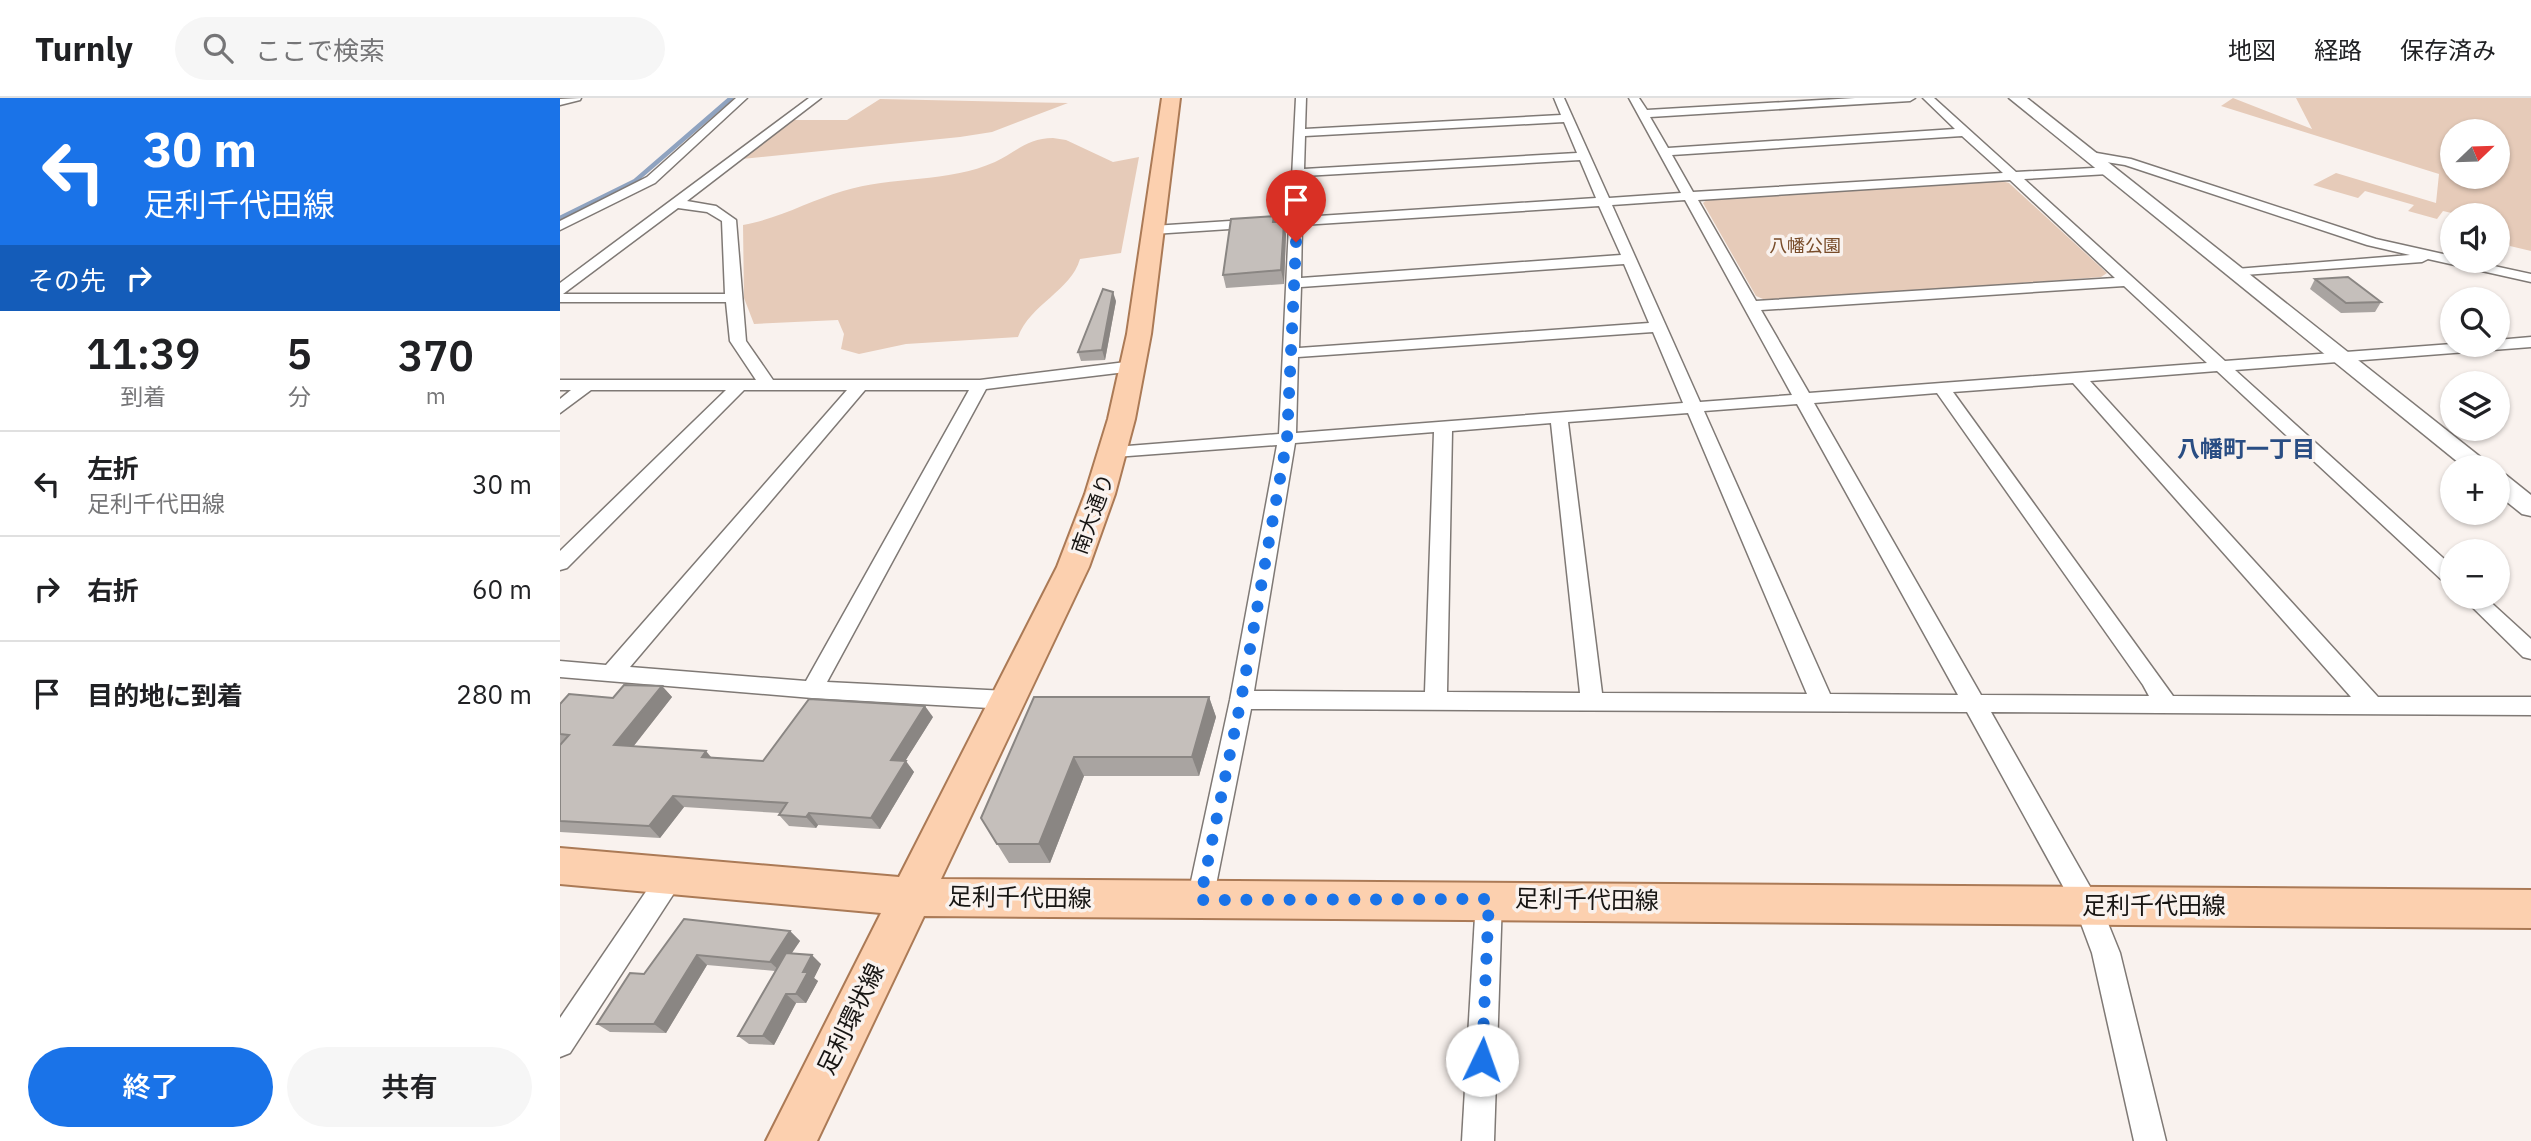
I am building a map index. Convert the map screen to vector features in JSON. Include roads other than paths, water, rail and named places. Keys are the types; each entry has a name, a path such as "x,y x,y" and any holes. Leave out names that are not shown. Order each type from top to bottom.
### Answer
{"main road":[{"name":"南大通り","path":"912,897 1073,567 1115,452 1134,366 1171,98"},
{"name":"足利千代田線","path":"560,866 912,897 1489,899 2531,909"},
{"name":"足利環状線","path":"791,1141 912,897"}],"street":[{"path":"560,102 576,98"},
{"path":"560,226 636,190 742,98"},
{"path":"560,290 668,195 692,191 816,98"},
{"path":"1200,900 1241,700 1287,439 1301,98"},
{"path":"1559,98 1822,702"},
{"path":"1910,98 1639,106 2088,906 2106,953 2150,1141"},
{"path":"1928,98 2440,567"},
{"path":"2017,98 2465,455"},
{"path":"1300,133 1568,118"},
{"path":"1664,152 1966,132"},
{"path":"1299,173 1585,156"},
{"path":"2090,156 2127,162 2372,242 2440,258"},
{"path":"1153,230 2108,170"},
{"path":"636,190 668,195 712,208 722,212 729,220 738,341 768,386"},
{"path":"2236,273 2414,261 2430,256"},
{"path":"1294,283 1630,259"},
{"path":"2508,273 2531,278"},
{"path":"1752,306 2128,281"},
{"path":"560,298 734,298"},
{"path":"1291,353 1659,327"},
{"path":"2510,343 2531,342"},
{"path":"2510,347 2531,355"},
{"path":"1115,452 2440,349"},
{"path":"560,385 980,385 1134,366"},
{"path":"2077,377 2372,705"},
{"path":"560,563 740,385"},
{"path":"612,673 860,385"},
{"path":"811,690 980,385"},
{"path":"560,408 586,386"},
{"path":"1942,388 2151,679 2166,704"},
{"path":"1559,418 1592,701"},
{"path":"1436,701 1443,427"},
{"path":"2510,491 2531,508"},
{"path":"2485,609 2531,651"},
{"path":"560,669 811,690 1007,701"},
{"path":"1241,700 2531,706"},
{"path":"560,1043 671,876"},
{"path":"1478,1141 1489,899"}],"waterway":[{"path":"560,218 635,181 731,98"}],"district":[{"name":"八幡町一丁目","path":"2246,449"}],"park label":[{"name":"八幡公園","path":"1805,246"}]}
